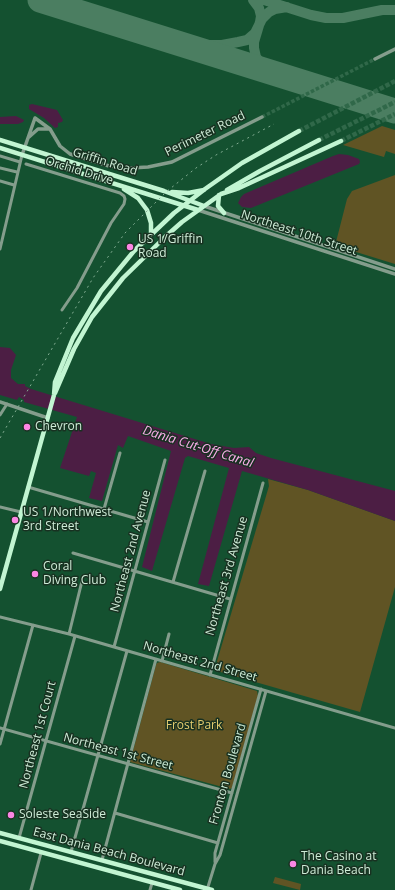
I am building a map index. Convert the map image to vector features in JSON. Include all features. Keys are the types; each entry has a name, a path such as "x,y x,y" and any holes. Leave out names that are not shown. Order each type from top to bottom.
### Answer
{"main road":[{"path":"0,589 50,411 54,395 55,382 63,360 79,327 95,300 113,275 134,251 151,234 191,200 254,156 299,130"},
{"name":"Griffin Road","path":"0,140 191,200 204,206"},
{"path":"54,395 79,338 100,306 123,278 148,252 182,222 220,195 260,171 319,140"},
{"path":"220,195 341,141"},
{"name":"Griffin Road","path":"0,148 198,210"},
{"path":"112,182 134,195 144,204 151,219 151,234"},
{"path":"166,192 188,193 205,190"},
{"path":"220,195 218,206 224,213"},
{"name":"East Dania Beach Boulevard","path":"0,833 209,890"},
{"path":"1,841 12,842 18,840 19,838"},
{"name":"East Dania Beach Boulevard","path":"1,841 180,890"},
{"path":"42,853 47,849 59,849"}],"street":[{"path":"375,59 395,49"},
{"name":"Perimeter Road","path":"22,155 34,118 50,129 60,146 70,154 109,166 139,168 156,166 176,160 262,117"},
{"path":"27,140 38,129 50,129"},
{"path":"0,249 22,155"},
{"path":"0,156 20,162"},
{"name":"Orchid Drive","path":"26,164 120,193 125,198 124,204 111,223 77,288 62,310"},
{"path":"0,168 17,172"},
{"path":"0,181 14,185"},
{"name":"Northeast 10th Street","path":"204,206 395,274"},
{"name":"Northeast 10th Street","path":"198,210 395,270"},
{"path":"95,300 100,306"},
{"path":"0,402 48,418"},
{"path":"0,416 7,404"},
{"path":"104,509 120,453"},
{"name":"Northeast 2nd Avenue","path":"114,647 164,460"},
{"path":"173,582 204,471"},
{"name":"Northeast 3rd Avenue","path":"210,675 263,483"},
{"path":"28,487 148,522"},
{"path":"0,506 21,512"},
{"path":"73,553 230,599"},
{"path":"68,634 82,582"},
{"name":"Northeast 2nd Street","path":"0,617 68,634 395,728"},
{"path":"0,744 33,625"},
{"path":"162,661 169,634"},
{"name":"Northeast 1st Court","path":"19,838 75,636"},
{"path":"71,852 127,651"},
{"path":"102,860 156,659"},
{"name":"Fronton Boulevard","path":"209,890 215,864 215,853 261,689"},
{"name":"Fronton Boulevard","path":"215,864 220,855 266,691"},
{"name":"Northeast 1st Street","path":"0,728 232,793"},
{"path":"114,813 218,843"},
{"path":"31,890 42,853"},
{"path":"150,890 152,883"}],"green space":[{"path":"382,126 395,130 395,154 386,151 384,157 343,145"},
{"path":"395,175 395,264 340,247 336,242 347,199 352,191"},
{"path":"268,479 308,490 395,521 395,587 360,712 217,671 215,668 269,486"},
{"name":"Frost Park","path":"160,662 257,691 258,696 232,788 230,789 130,762 156,665"},
{"path":"275,877 301,884 300,890 273,883"}],"water":[{"path":"32,104 57,110 63,120 62,122 58,123 58,127 55,128 44,118 29,109 29,105"},
{"path":"16,116 24,120 23,122 18,124 0,124 0,117"},
{"path":"339,154 348,155 359,159 360,162 359,164 251,208 242,207 238,203 244,194"},
{"name":"Dania Cut-Off Canal","path":"0,347 10,348 16,355 11,370 11,378 18,384 25,384 25,386 31,389 211,444 234,448 249,447 256,453 271,458 395,491 395,521 308,490 242,471 209,586 198,584 229,468 188,456 185,458 152,571 142,567 171,451 128,436 123,448 118,445 102,501 89,498 96,473 91,471 89,476 60,468 77,417 24,402 24,400 19,397 17,400 0,395"}],"taxiway":[{"path":"253,0 259,8 261,16 254,42 256,57 264,67 278,75"},
{"path":"264,0 311,15 326,18 343,18 382,10 395,10"},
{"path":"166,40 201,45 222,45 247,40 255,33 262,19 269,12 275,9 287,7"}],"runway":[{"path":"40,0 395,111"}],"tunnel":[{"path":"262,117 375,59"},
{"path":"299,131 395,81"},
{"path":"319,140 395,102"},
{"path":"341,141 395,114"}],"railway":[{"path":"0,438 93,278 125,233 166,192 196,168 216,155 274,124"}],"place":[{"name":"US 1/Griffin Road","path":"130,247"},
{"name":"Chevron","path":"27,427"},
{"name":"US 1/Northwest 3rd Street","path":"15,520"},
{"name":"Coral Diving Club","path":"35,574"},
{"name":"Soleste SeaSide","path":"11,815"},
{"name":"The Casino at Dania Beach","path":"293,864"}]}
